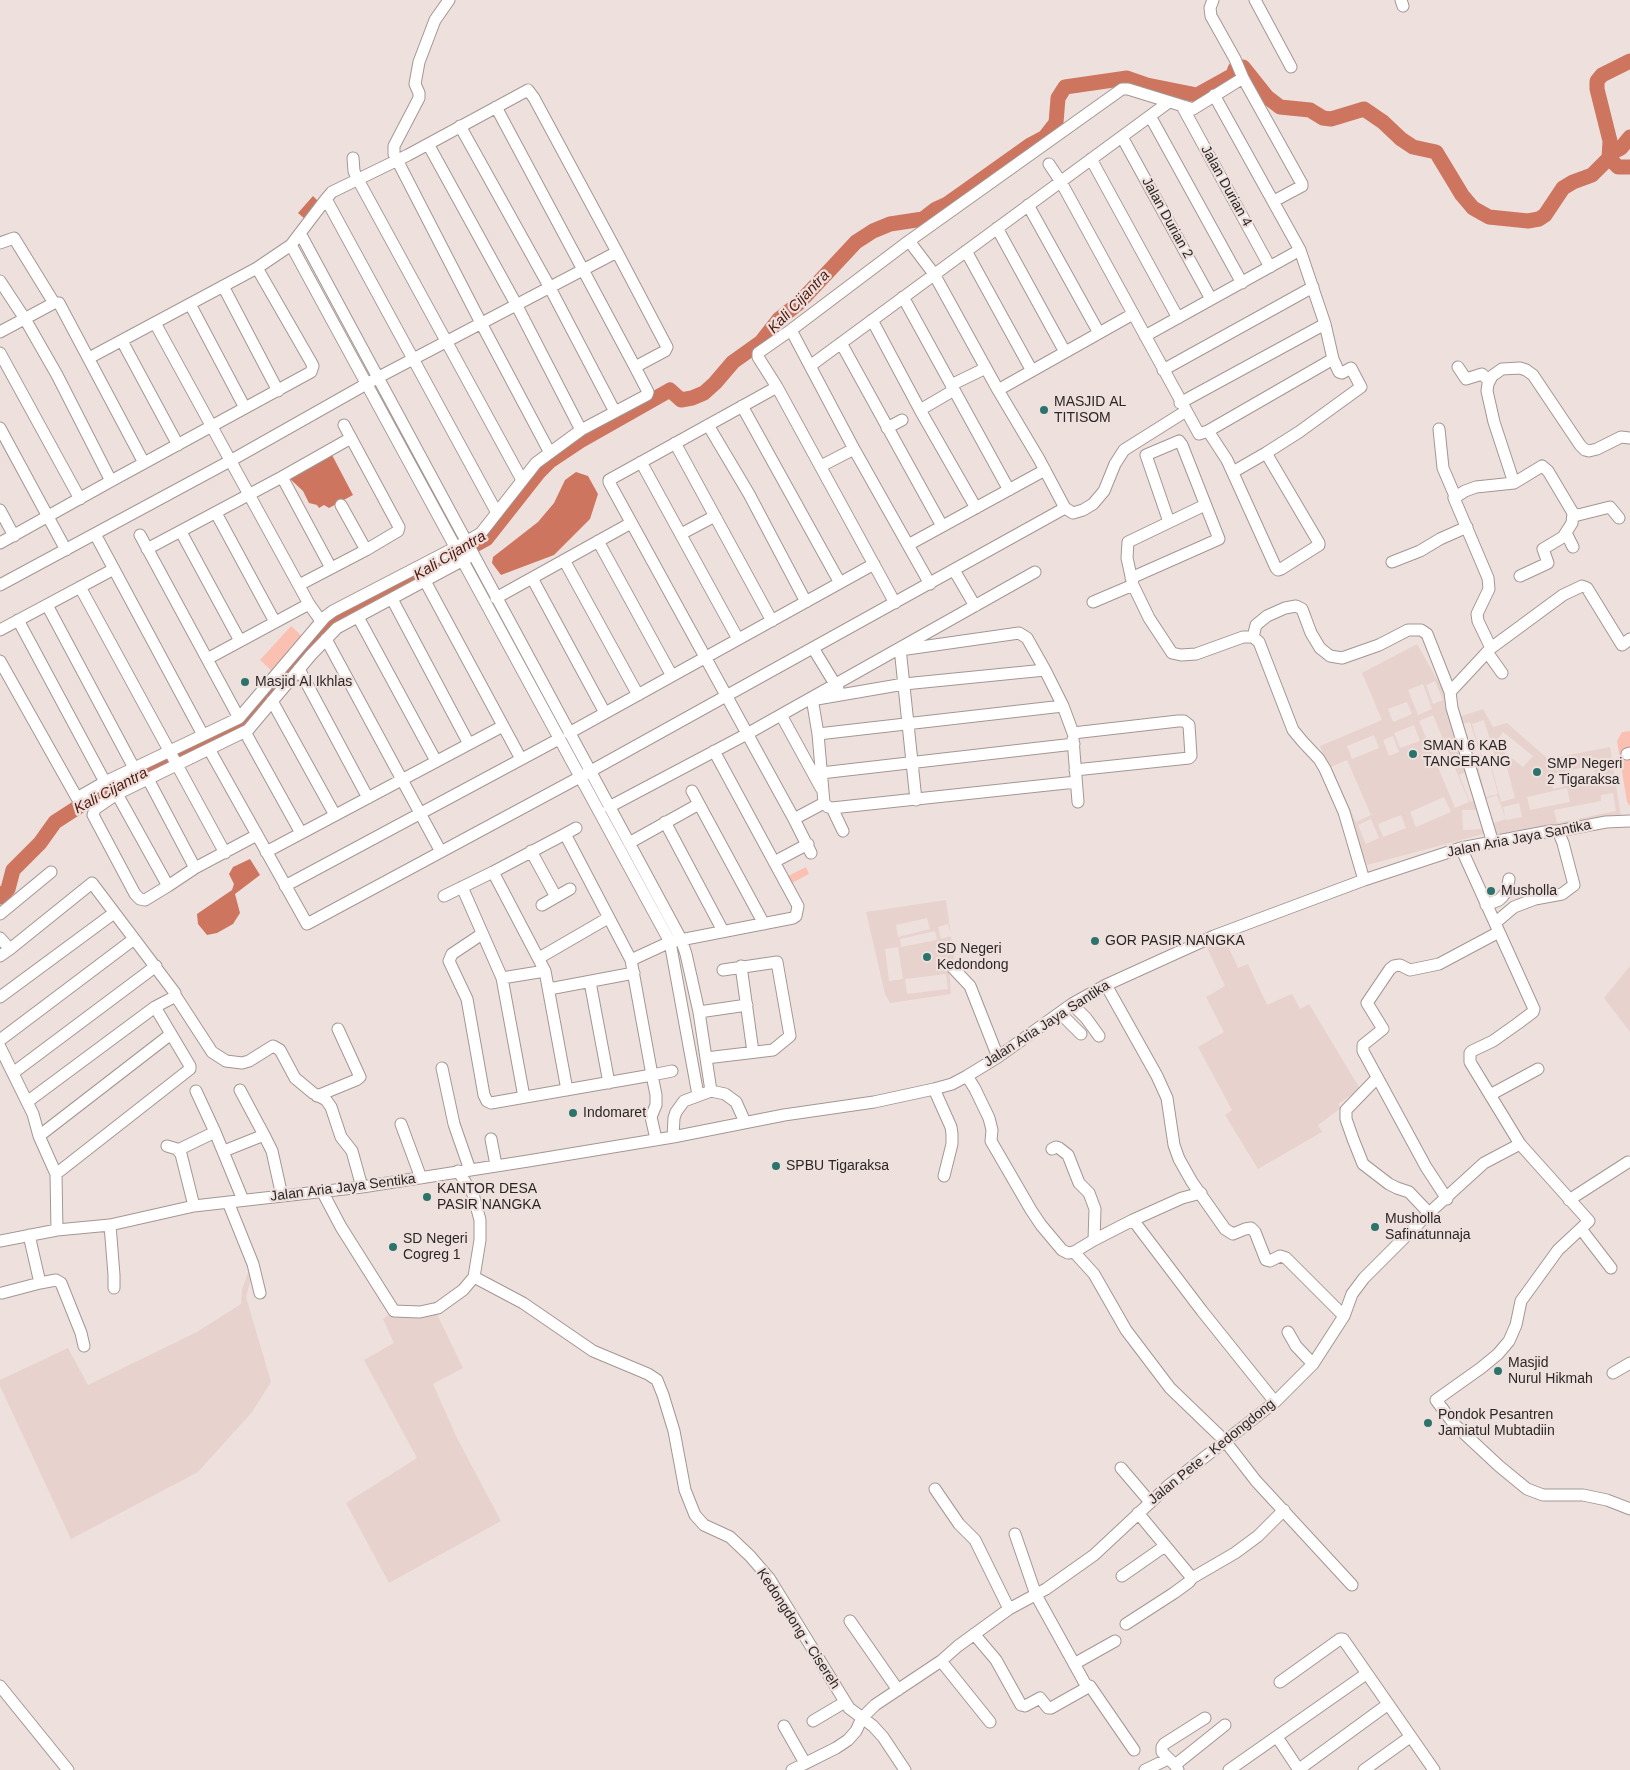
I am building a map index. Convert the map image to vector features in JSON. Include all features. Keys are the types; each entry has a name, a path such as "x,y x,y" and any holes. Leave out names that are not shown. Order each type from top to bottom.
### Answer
{"street":[{"path":"449,0 432,26 419,62 415,84 419,98 394,146 396,160 550,453"},
{"path":"1213,0 1210,8 1211,16 1302,184 1302,186 1274,201"},
{"path":"1255,0 1291,67"},
{"path":"895,603 821,466 758,357 758,353 910,241 1122,90 1128,89 1194,108 1242,76"},
{"path":"89,358 258,268 292,245 332,192 428,144 528,90 667,347 636,367"},
{"path":"1214,95 1300,250 1325,324 1333,359 1340,373 1351,368 1361,388 1266,453 1233,472"},
{"path":"810,366 1169,102"},
{"name":"Jalan Durian 4","path":"1182,106 1270,267"},
{"path":"0,661 77,798 134,768 209,748 244,732 255,722 337,628 425,581 464,551 485,529 536,463 582,430 648,394 636,367 496,107"},
{"path":"1150,116 1242,283"},
{"path":"460,126 549,286 615,412"},
{"name":"Jalan Durian 2","path":"1122,137 1212,299"},
{"path":"428,144 516,304 582,430"},
{"path":"353,158 354,170 358,180 522,480"},
{"path":"1091,159 1178,318"},
{"path":"1049,164 1061,182 1199,434 1208,431 1333,359"},
{"path":"326,199 496,513"},
{"path":"1028,205 1099,333"},
{"path":"997,228 1065,352"},
{"path":"300,233 372,381"},
{"path":"0,243 14,238 54,303"},
{"path":"910,241 934,274 1065,508 1073,512 1083,510 1093,504 1104,491 1115,464 1124,450 1183,407 1325,324"},
{"path":"292,245 372,381 675,940 686,954 711,1092"},
{"path":"1145,336 1300,250"},
{"path":"966,251 1032,371"},
{"path":"0,585 230,461 412,359 448,342 481,322 617,252"},
{"path":"0,544 111,481 308,375 313,366 258,268"},
{"path":"0,282 24,319 72,402 111,481"},
{"path":"223,286 278,390"},
{"path":"1163,370 1313,287"},
{"path":"902,297 950,389 1009,490"},
{"path":"0,332 54,303 59,303 144,463"},
{"path":"190,304 246,408"},
{"path":"998,390 1132,314"},
{"path":"872,320 920,410 976,508"},
{"path":"156,323 309,604 321,621"},
{"path":"791,330 854,449 930,584"},
{"path":"122,341 178,445"},
{"path":"841,343 942,526"},
{"path":"0,353 80,499"},
{"path":"1458,367 1466,379 1482,374 1489,381"},
{"path":"920,410 950,389 986,368"},
{"path":"1514,483 1488,403 1487,391 1489,381 1496,372 1502,369 1520,368 1526,370 1537,380 1580,446 1589,452 1621,437 1630,438"},
{"path":"774,862 809,849 632,523 609,485 609,480 777,387"},
{"path":"742,406 840,583"},
{"path":"887,428 902,420"},
{"path":"299,585 366,550 398,531 400,527 344,425"},
{"path":"708,425 749,494 806,602"},
{"path":"0,428 66,550"},
{"path":"1439,429 1443,468 1488,578 1489,590 1478,614 1478,621 1489,650 1502,673"},
{"path":"1208,431 1228,460 1276,568 1281,570 1319,545 1319,543 1266,453"},
{"path":"147,549 351,438"},
{"path":"1093,602 1218,540 1219,538 1179,441 1146,454 1169,522"},
{"path":"675,443 772,621"},
{"path":"821,466 854,449"},
{"path":"641,462 738,639"},
{"path":"1455,496 1476,487 1514,483 1538,467 1545,467 1573,513 1572,523 1563,537 1543,549 1548,563 1520,576"},
{"path":"908,545 1045,470"},
{"path":"282,477 331,568"},
{"path":"342,504 366,550"},
{"path":"1205,505 1128,542 1126,549 1132,581 1149,618 1172,653 1181,655 1196,654 1243,637 1253,637 1259,642 1293,730 1319,758 1344,812 1364,880"},
{"path":"1573,513 1578,515 1610,507 1619,518"},
{"path":"209,748 307,924 585,774 1065,508"},
{"path":"0,510 14,536"},
{"path":"216,513 275,622"},
{"path":"681,534 715,516"},
{"path":"496,598 632,523"},
{"path":"1392,562 1420,551 1440,539 1467,527"},
{"path":"181,532 240,641"},
{"path":"1566,533 1573,547"},
{"path":"95,534 203,735"},
{"path":"140,535 239,718"},
{"path":"598,542 672,676"},
{"path":"464,551 496,598 564,736"},
{"path":"257,835 195,868 145,900 140,899 135,894 93,815 95,809 117,794 148,779 203,735 239,718 321,621 333,611 464,551"},
{"path":"564,560 638,695"},
{"path":"285,886 521,760 874,564"},
{"path":"0,630 114,569"},
{"path":"954,570 975,606"},
{"path":"610,807 781,715 813,699 838,690 900,649 1035,572"},
{"path":"532,578 605,713"},
{"path":"425,581 521,760"},
{"path":"1450,692 1489,650 1563,595 1582,586 1587,588 1622,645 1630,639"},
{"path":"80,587 225,853"},
{"path":"392,599 469,744"},
{"path":"207,659 309,604"},
{"path":"47,605 134,768"},
{"path":"1253,637 1256,625 1267,616 1296,606 1302,609 1311,633 1320,648 1330,656 1342,658 1379,644 1408,630 1421,630 1427,634 1450,692 1452,708 1493,843"},
{"path":"358,617 436,762"},
{"path":"18,620 105,782"},
{"path":"900,649 1020,632 1027,638 1046,670 1063,706 1073,738 1078,802"},
{"path":"326,639 441,852"},
{"path":"813,648 838,690"},
{"path":"900,649 916,800"},
{"path":"299,670 368,798"},
{"path":"838,690 1046,670"},
{"path":"813,699 826,801"},
{"path":"272,701 335,815"},
{"path":"818,734 1063,706"},
{"path":"781,715 843,831"},
{"path":"821,772 912,762 1184,721 1188,725 1191,756 1186,759 1075,770"},
{"path":"266,852 503,726"},
{"path":"244,732 301,833"},
{"path":"631,960 675,940 764,924 796,916 798,908 714,751"},
{"path":"585,774 610,807 675,940 698,1095"},
{"path":"148,779 195,868"},
{"path":"794,819 826,801 916,800 1076,782"},
{"path":"692,791 764,924"},
{"path":"117,794 168,886"},
{"path":"629,843 699,804"},
{"name":"Jalan Aria Jaya Santika","path":"745,1122 784,1114 874,1102 952,1084 998,1057 1072,1004 1106,985 1214,936 1364,880 1461,848 1606,822 1630,821"},
{"path":"665,822 723,931"},
{"path":"444,896 576,828"},
{"path":"1446,1199 1377,1078 1362,1047 1363,1044 1382,1031 1383,1026 1367,1003 1390,969 1400,965 1410,970 1439,964 1497,928 1514,907 1535,899 1562,894 1574,885 1558,831"},
{"path":"565,834 631,960 656,1100 651,1117 656,1139"},
{"path":"1461,848 1534,1009 1533,1012 1493,1041 1470,1053 1470,1062 1520,1144 1589,1221 1558,1250 1521,1301 1516,1325 1509,1341 1498,1354 1436,1400 1454,1424 1527,1489 1543,1495 1582,1495 1607,1500 1630,1509"},
{"path":"531,851 556,897"},
{"path":"0,914 51,872"},
{"path":"493,872 539,958 544,971 567,1090"},
{"path":"1486,905 1504,896 1507,890 1508,879"},
{"path":"0,938 5,953 92,883 156,966 212,1052 226,1061 242,1062 249,1061 274,1046 280,1050 295,1078 317,1096 326,1100 331,1107 340,1137 352,1151 362,1187"},
{"path":"462,887 502,978 524,1097"},
{"path":"542,905 570,889"},
{"path":"0,997 114,913"},
{"path":"539,958 608,918"},
{"path":"482,934 452,954 449,961 467,998 484,1095 487,1101 491,1103 672,1071"},
{"path":"0,1040 134,939"},
{"path":"706,1058 773,1050 789,1038 790,1034 778,962 723,970"},
{"path":"13,1073 156,966"},
{"path":"741,966 754,1052"},
{"path":"953,968 970,986 998,1057"},
{"path":"502,978 544,971"},
{"path":"549,989 634,973"},
{"path":"590,982 609,1082"},
{"path":"1106,985 1157,1076 1167,1098 1176,1150 1183,1166 1227,1232 1233,1234 1251,1228 1255,1232 1266,1260 1270,1261 1280,1256 1286,1258 1344,1316"},
{"path":"27,1102 155,1007 175,995"},
{"path":"1072,1004 1086,1018 1099,1036"},
{"path":"698,1012 747,1006"},
{"path":"56,1174 190,1070 190,1066 155,1007"},
{"path":"1060,1013 1080,1034"},
{"path":"317,1096 360,1077 338,1029"},
{"path":"39,1136 171,1034"},
{"path":"0,1047 33,1114 39,1136 56,1174 57,1230"},
{"path":"442,1068 454,1124 470,1170"},
{"path":"1490,1094 1538,1069"},
{"path":"967,1076 975,1088 988,1118 992,1130 991,1141 1041,1225 1062,1250 1068,1253 1074,1252 1133,1220 1182,1198 1201,1192"},
{"path":"1377,1078 1346,1110 1346,1119 1353,1139 1363,1164 1389,1184 1409,1192 1429,1213"},
{"path":"934,1088 952,1134 952,1144 944,1176"},
{"path":"240,1090 272,1151 282,1196"},
{"path":"196,1091 224,1151 242,1200"},
{"path":"673,1137 676,1112 684,1101 711,1092 725,1094 736,1102 745,1122"},
{"name":"Jalan Aria Jaya Sentika","path":"0,1241 57,1230 110,1224 194,1206 362,1187 421,1178 673,1137 745,1122"},
{"path":"401,1124 421,1178"},
{"path":"194,1206 181,1154 173,1148 215,1132"},
{"path":"224,1151 264,1135"},
{"path":"491,1139 496,1165"},
{"name":"Jalan Pete - Kedongdong","path":"862,1718 874,1705 941,1661 1009,1609 1036,1595 1094,1555 1150,1502 1275,1402 1312,1364 1344,1316 1357,1286 1429,1213 1484,1163 1520,1144"},
{"path":"1052,1149 1059,1148 1068,1155 1079,1183 1089,1193 1095,1209 1094,1240"},
{"path":"1569,1200 1628,1162"},
{"path":"322,1191 341,1227 394,1311 420,1312 438,1308 463,1290 474,1277 480,1240 480,1220 473,1194 458,1172"},
{"path":"228,1202 253,1264 260,1293"},
{"path":"1133,1220 1202,1312 1275,1402"},
{"path":"110,1224 114,1288"},
{"path":"1581,1229 1610,1268"},
{"path":"29,1235 40,1283"},
{"path":"1074,1252 1094,1274 1126,1330 1170,1388 1225,1441 1256,1481 1352,1585"},
{"name":"Kedongdong - Cisereh","path":"474,1277 492,1285 522,1303 593,1351 648,1374 657,1380 674,1432 684,1490 695,1515 704,1525 730,1537 770,1578 849,1708 873,1726 883,1737 905,1770"},
{"path":"2,1293 56,1280 61,1283 81,1333 84,1346"},
{"path":"1288,1332 1296,1346 1312,1364"},
{"path":"1613,1373 1630,1363"},
{"path":"1121,1468 1150,1502"},
{"path":"935,1489 959,1524 976,1540 1009,1609"},
{"path":"1126,1624 1174,1593 1192,1578 1235,1553 1258,1536 1284,1510"},
{"path":"1138,1513 1192,1578"},
{"path":"1015,1534 1036,1595 1087,1687"},
{"path":"1122,1576 1164,1546"},
{"path":"850,1621 898,1690"},
{"path":"974,1634 996,1660 1021,1705 1023,1706 1040,1698 1048,1708 1051,1708 1090,1686 1134,1750"},
{"path":"1280,1682 1341,1638 1433,1770"},
{"path":"1074,1664 1115,1641"},
{"path":"941,1661 990,1722"},
{"path":"1229,1770 1366,1674"},
{"path":"0,1686 68,1770"},
{"path":"813,1721 845,1702"},
{"path":"1277,1737 1298,1770 1388,1705"},
{"path":"784,1726 799,1768 848,1740 856,1731 862,1718"},
{"path":"1174,1765 1162,1752 1164,1744 1206,1718"},
{"path":"1145,1770 1174,1765 1225,1725"},
{"path":"1364,1770 1410,1736"}],"shaded area":[{"path":"313,196 320,203 305,219 298,213"},
{"path":"332,455 353,495 329,508 324,505 319,508 317,505 309,503 303,491 288,477"},
{"path":"576,472 588,476 598,494 590,519 554,555 501,575 492,563 493,557 538,522 554,503 565,480"},
{"path":"291,626 303,637 272,671 260,660"},
{"name":"SMAN 6 KAB TANGERANG","path":"1417,644 1445,693 1451,723 1481,800 1487,833 1367,865 1320,746 1382,720 1362,673","holes":["1435,681 1443,700 1433,704 1426,685","1423,684 1432,709 1418,715 1408,690","1407,702 1412,714 1393,722 1388,709","1433,715 1469,802 1455,808 1419,721","1414,725 1420,741 1400,748 1394,733","1374,735 1379,748 1352,759 1347,746","1393,736 1399,752 1389,756 1383,740","1347,760 1371,815 1356,822 1331,767","1467,771 1478,799 1470,802 1459,775","1444,797 1451,812 1416,827 1410,812","1462,810 1481,810 1482,829 1463,830","1401,815 1406,828 1383,837 1378,824","1371,819 1379,838 1366,844 1358,825"]},
{"name":"SMP Negeri 2 Tigaraksa","path":"1483,709 1493,727 1507,723 1548,759 1610,747 1621,817 1493,838 1453,719","holes":["1484,720 1495,756 1483,760 1472,724","1470,722 1482,760 1473,763 1461,724","1503,732 1533,756 1523,767 1494,744","1489,760 1498,794 1486,797 1477,763","1505,760 1515,798 1501,802 1491,764","1593,765 1597,778 1553,789 1550,775","1567,788 1570,802 1530,810 1527,797","1613,793 1616,811 1557,823 1554,810 1601,801 1601,795","1497,795 1505,817 1503,807 1519,803 1522,817 1494,823 1486,799"]},
{"path":"1630,731 1630,806 1627,802 1617,741 1622,732"},
{"path":"250,859 260,875 235,894 240,913 233,924 217,933 207,935 198,924 197,914 232,890 234,884 229,874 233,867"},
{"path":"806,867 809,874 792,883 788,876"},
{"name":"SD Negeri Kedondong","path":"946,900 951,936 955,965 949,971 951,994 890,1003 885,994 866,912","holes":["927,918 930,929 898,937 896,925","948,924 951,936 941,939 938,927","935,931 937,940 901,947 900,939","898,947 903,979 889,981 885,949","946,974 948,989 907,994 905,979"]},
{"path":"1221,930 1238,968 1248,964 1267,1005 1292,994 1300,1009 1309,1004 1360,1089 1338,1104 1341,1108 1318,1125 1322,1132 1258,1169 1225,1115 1232,1110 1198,1047 1224,1032 1206,997 1225,986 1202,937"},
{"path":"1630,966 1630,1032 1604,998"},
{"path":"255,1261 246,1297 271,1382 252,1412 198,1472 71,1539 0,1386 0,1380 68,1348 88,1385 197,1332 241,1304 242,1290 251,1264"},
{"path":"434,1308 463,1368 433,1384 457,1438 501,1521 389,1583 346,1503 417,1458 364,1360 394,1343 383,1319 394,1311"}],"waterway":[{"path":"1609,158 1610,141 1597,89 1597,81 1602,75 1630,61"},
{"name":"Kali Cijantra","path":"0,897 8,889 13,870 40,843 55,822 86,802 172,758 247,723 311,643 339,619 486,539 538,473 550,461 580,441 670,390 681,400 704,393 733,362 761,342 779,319 799,303 856,242 873,231 890,224 923,219 1030,145 1045,137 1056,123 1058,98 1065,87 1127,78 1147,85 1197,95 1233,75 1235,69 1243,67 1267,97 1280,107 1310,110 1323,118 1331,119 1364,109 1413,147 1436,152 1462,195 1473,208 1489,217 1528,221 1539,219 1545,215 1563,188 1592,175 1609,158 1618,167 1630,167"},
{"path":"1609,158 1630,137"}],"place":[{"name":"MASJID AL TITISOM","path":"1044,410"},
{"name":"Masjid Al Ikhlas","path":"245,682"},
{"name":"SMAN 6 KAB TANGERANG","path":"1413,754"},
{"name":"SMP Negeri 2 Tigaraksa","path":"1537,772"},
{"name":"Musholla","path":"1491,891"},
{"name":"GOR PASIR NANGKA","path":"1095,941"},
{"name":"SD Negeri Kedondong","path":"927,957"},
{"name":"Indomaret","path":"573,1113"},
{"name":"SPBU Tigaraksa","path":"776,1166"},
{"name":"KANTOR DESA PASIR NANGKA","path":"427,1197"},
{"name":"Musholla Safinatunnaja","path":"1375,1227"},
{"name":"SD Negeri Cogreg 1","path":"393,1247"},
{"name":"Masjid Nurul Hikmah","path":"1498,1371"},
{"name":"Pondok Pesantren Jamiatul Mubtadiin","path":"1428,1423"}]}
